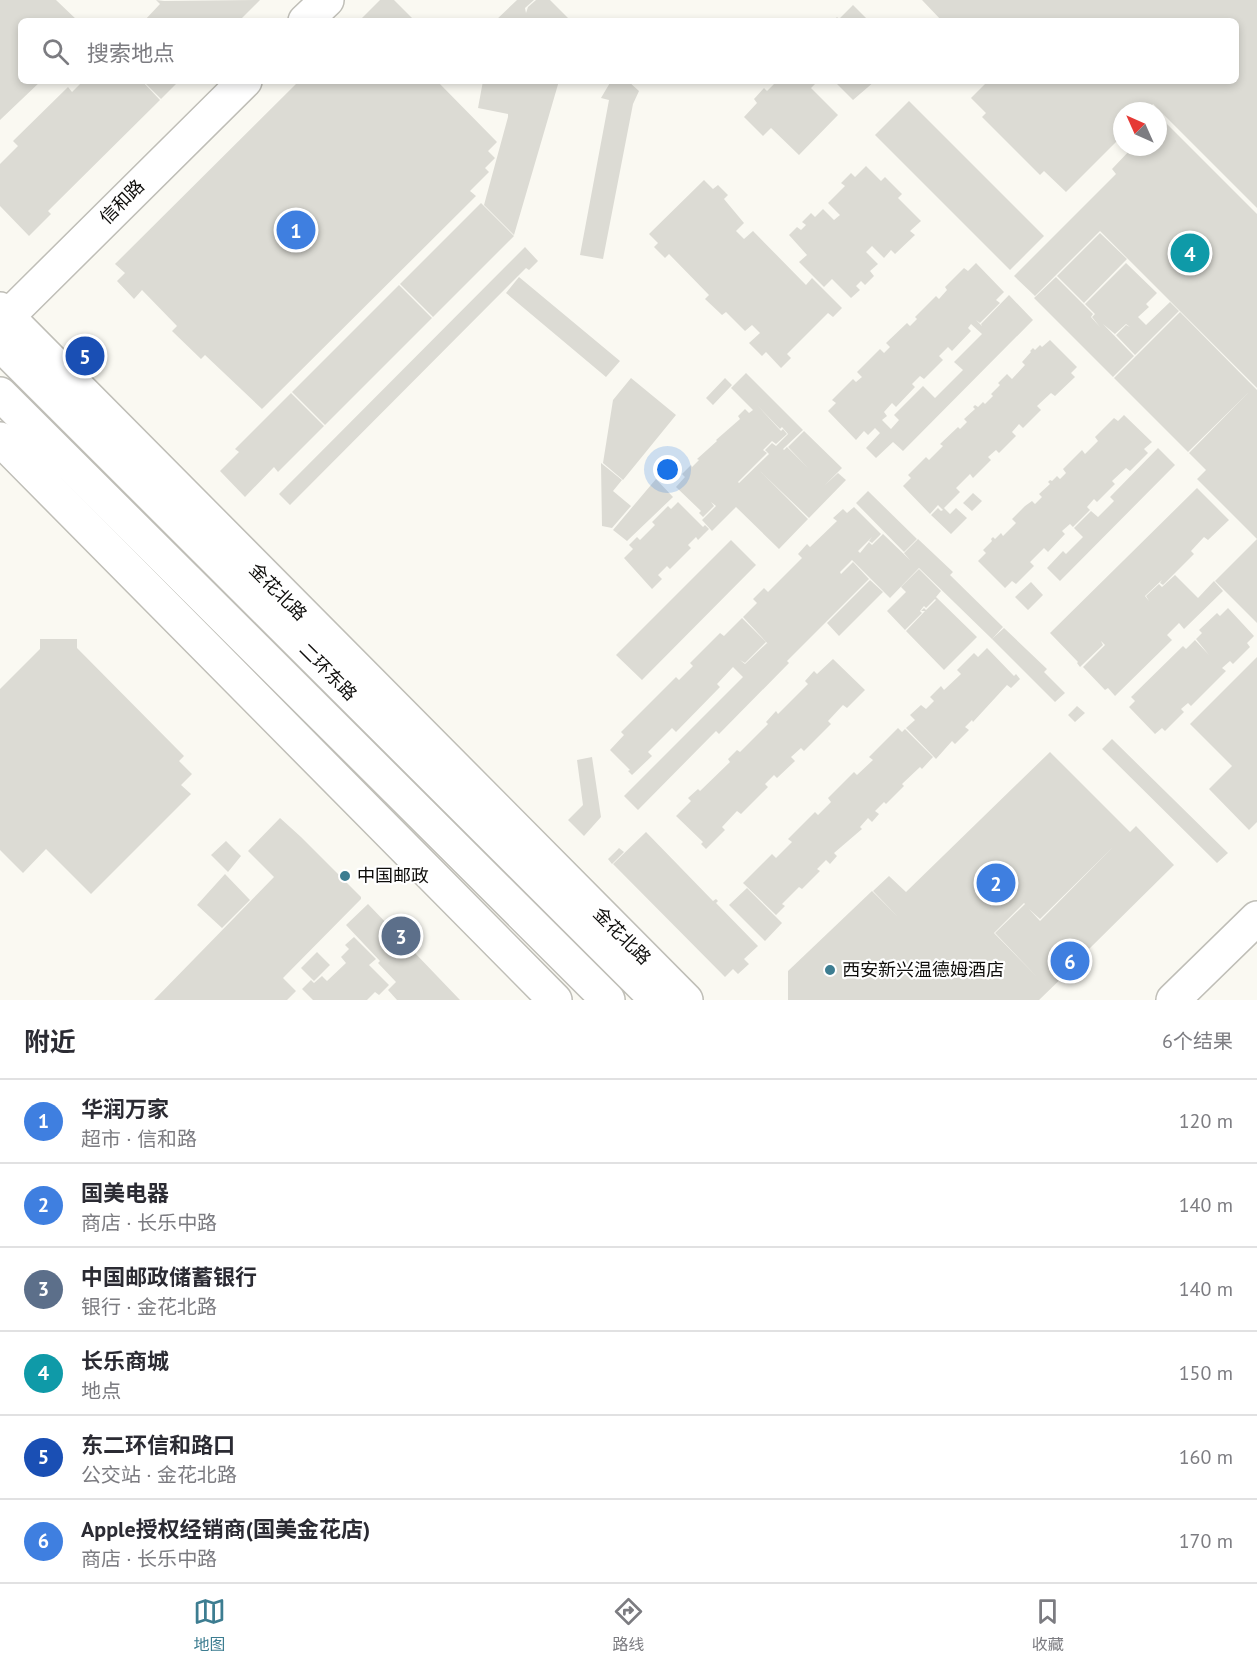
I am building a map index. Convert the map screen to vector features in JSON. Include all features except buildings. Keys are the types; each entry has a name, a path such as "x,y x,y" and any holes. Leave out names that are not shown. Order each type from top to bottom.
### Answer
{"main road":[{"path":"308,18 327,0"},
{"name":"信和路","path":"2,323 242,84"},
{"name":"二环东路","path":"2,323 657,1000"},
{"name":"金花北路","path":"2,323 242,555 686,1000"},
{"name":"二环东路","path":"0,393 608,1000"},
{"path":"0,439 555,1000"},
{"path":"1173,1000 1257,918"}],"place":[{"name":"华润万家","path":"296,230"},
{"name":"长乐商城","path":"1190,253"},
{"name":"东二环信和路口","path":"85,356"},
{"name":"中国邮政","path":"345,876"},
{"name":"国美电器","path":"996,883"},
{"name":"中国邮政储蓄银行","path":"401,936"},
{"name":"Apple授权经销商(国美金花店)","path":"1070,961"},
{"name":"西安新兴温德姆酒店","path":"830,970"}]}
